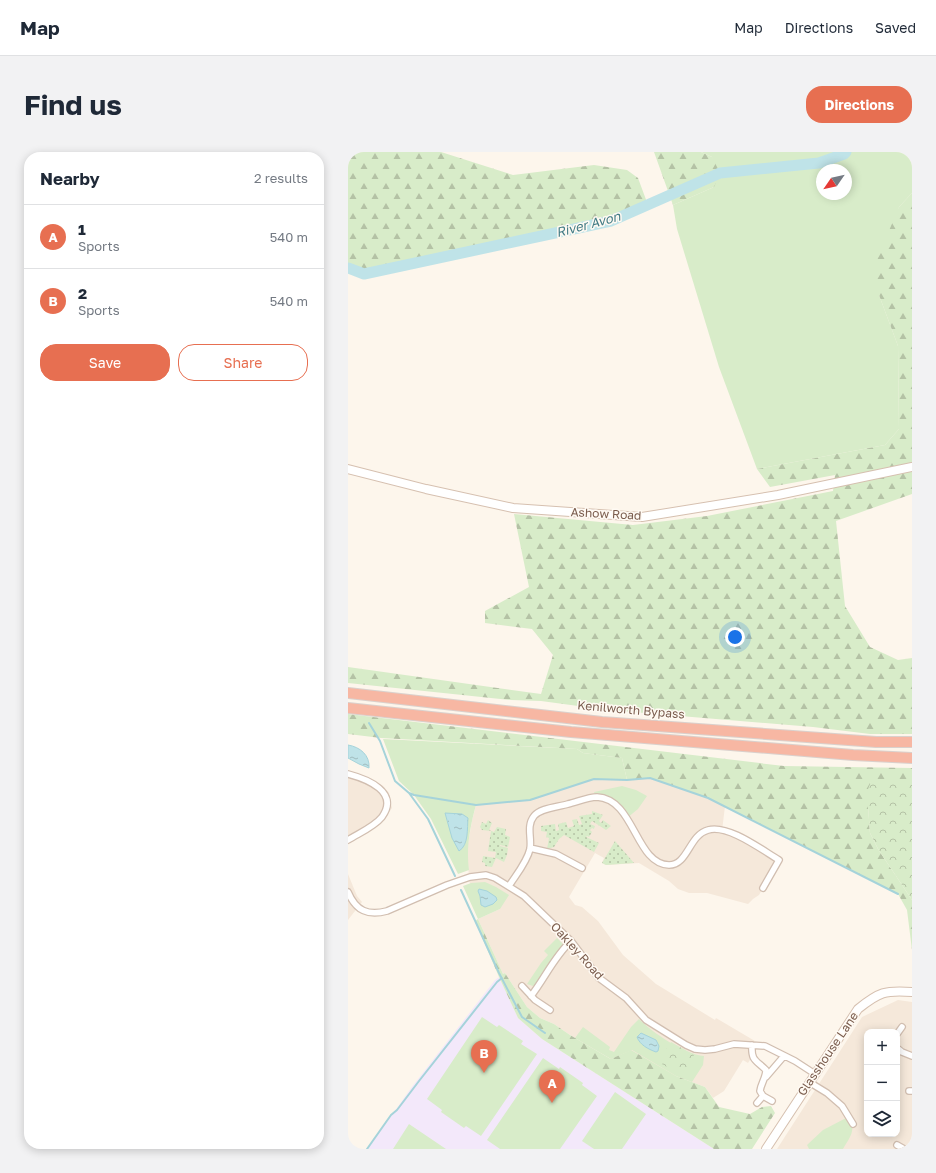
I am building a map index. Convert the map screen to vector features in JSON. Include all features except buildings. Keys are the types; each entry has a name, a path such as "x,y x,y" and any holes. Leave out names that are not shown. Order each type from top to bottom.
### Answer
{"highway":[{"name":"Kenilworth Bypass","path":"348,693 602,722 868,741 912,742"},
{"path":"348,708 579,733 853,755 912,758"}],"main road":[{"name":"Ashow Road","path":"348,469 426,489 513,508 642,517 778,496 912,467"},
{"name":"Glasshouse Lane","path":"766,1149 858,1009 873,997 884,992 912,992"}],"street":[{"path":"348,774 358,777 380,788 384,794 386,802 385,811 377,822 348,840"},
{"path":"510,886 528,856 530,848 530,823 536,814 596,797 609,800 620,810 630,822 638,840 644,848 654,859 663,864 674,864 678,862 696,837 708,830 718,830 736,835 748,841 779,860 762,888"},
{"path":"530,848 556,854 582,868"},
{"name":"Oakley Road","path":"348,894 362,911 378,914 447,885 477,875 486,875 495,878 524,896 571,941 600,978 626,998 646,1020 686,1045 695,1049 705,1050 734,1044 759,1046 772,1049 815,1074"},
{"path":"531,996 539,987 555,959 571,941"},
{"path":"522,986 531,996 550,1010"},
{"path":"752,1045 752,1057 755,1062 766,1070 766,1077"},
{"path":"900,1050 912,1056"},
{"path":"772,1101 763,1096 760,1091 761,1084 784,1056"},
{"path":"809,1082 827,1093 842,1106 853,1124"},
{"path":"757,1103 763,1096"},
{"path":"897,1144 904,1149"}],"shaded area":[{"path":"348,774 368,778 383,786 389,793 392,808 384,820 348,843"},
{"path":"650,778 708,798 725,806 722,831 736,835 779,860 759,895 748,904 707,893 689,893 678,889 669,881 639,863 606,865 602,863 604,858 595,853 569,897 575,905 582,907 598,921 623,955 656,984 715,1020 716,1018 760,1044 748,1063 743,1060 724,1091 713,1098 705,1087 676,1076 611,1059 554,1024 540,1018 527,1007 505,973 503,974 478,919 500,909 472,883 470,884 467,849 476,805 530,800 594,779 627,780"},
{"path":"348,874 357,896 362,902 348,920"},
{"path":"499,977 518,1018 542,1039 714,1149 368,1149 411,1088 495,980"},
{"path":"898,1000 912,1002 912,1149 777,1149 862,1017"}],"green space":[{"path":"348,152 441,152 513,175 594,165 627,170 638,178 648,205 611,221 364,274 348,268"},
{"path":"654,152 701,152 712,157 720,173 714,187 673,205"},
{"path":"701,152 912,152 912,193 899,207 879,295 898,346 899,429 885,445 757,469 719,367 677,229 673,205 714,187 712,157"},
{"path":"912,193 912,494 836,521 845,606 870,647 898,660 912,658 912,734 870,734 813,727 608,710 541,701 511,700 348,683 348,667 541,694 553,655 532,629 485,623 485,611 529,587 514,514 633,525 707,516 833,491 835,475 770,487 757,469 885,445 899,429 898,346 879,295 875,264 899,207"},
{"path":"348,714 784,766 912,768 912,782 871,782 868,806 870,833 878,849 912,900 912,950 907,910 898,894 708,798 651,778 627,780 622,758 583,753 577,749 381,738 348,734"},
{"path":"383,739 577,749 583,753 622,758 627,780 594,779 530,800 476,805 469,838 469,870 458,874 431,819 414,795 399,781"},
{"path":"871,782 912,782 912,900 878,849 870,833 868,789"},
{"path":"622,786 636,790 647,796 638,809 627,818 615,805 596,797 594,792"},
{"path":"592,811 603,815 599,821 601,823 603,820 611,826 606,830 592,821 590,824 595,826 594,829 592,828 590,830 592,832 589,837 586,837 599,843 594,852 564,835 559,839 554,847 547,849 549,838 546,837 547,832 541,831 541,826 555,824 556,831 559,830 558,824 566,822 568,828 574,826 572,820 577,819 579,825 582,824 579,816 592,814"},
{"path":"488,820 492,823 489,830 494,832 497,827 506,829 505,835 510,837 508,847 500,845 508,848 504,862 496,858 492,867 485,866 485,863 482,862 483,856 495,858 496,852 488,851 491,831 482,830 480,827 482,822 486,824"},
{"path":"615,841 634,863 606,865 602,863"},
{"path":"485,882 509,895 500,909 478,919 463,886 471,883"},
{"path":"478,919 503,974 505,973 527,1007 540,1018 554,1024 611,1059 631,1050 676,1076 705,1087 719,1107 750,1114 762,1107 771,1106 775,1113 752,1149 714,1149 542,1039 518,1018 475,921"},
{"path":"557,938 564,945 548,964 537,984 533,986 527,984 548,955 544,951"},
{"path":"482,1017 497,1027 499,1025 523,1041 521,1044 537,1054 481,1136 466,1126 464,1128 441,1112 442,1110 427,1099"},
{"path":"639,1019 669,1042 687,1051 704,1056 703,1065 692,1082 676,1076 632,1050 611,1059 575,1038 583,1027 610,1047 609,1050 614,1052 631,1027"},
{"path":"671,1042 694,1055 688,1068 676,1070 658,1062"},
{"path":"543,1058 559,1069 560,1067 583,1083 582,1085 597,1096 560,1149 500,1149 487,1140"},
{"path":"615,1092 646,1114 622,1149 594,1149 582,1141"},
{"path":"848,1117 852,1126 852,1133 843,1149 809,1149 807,1145 823,1130"},
{"path":"409,1124 446,1149 393,1149"}],"water":[{"path":"348,745 363,752 368,759 369,768 348,758"},
{"path":"445,813 462,814 468,818 466,841 459,851 452,838"},
{"path":"479,889 487,891 496,897 497,900 493,904 485,907 481,905 478,891"},
{"path":"641,1033 656,1040 659,1046 658,1051 656,1052 650,1050 640,1042 637,1037"}],"waterway":[{"name":"River Avon","path":"348,268 364,274 611,221 720,173 819,163 846,152"},
{"path":"369,723 380,741 395,781 409,793 428,819 455,876"},
{"path":"409,793 476,805 530,800 594,779 627,780 650,778 708,798 898,894"},
{"path":"461,890 499,973 522,1017 545,1033"},
{"path":"367,1149 391,1115 397,1110 497,982 502,978"}],"place":[{"name":"2","path":"484,1073"},
{"name":"1","path":"552,1103"}]}
